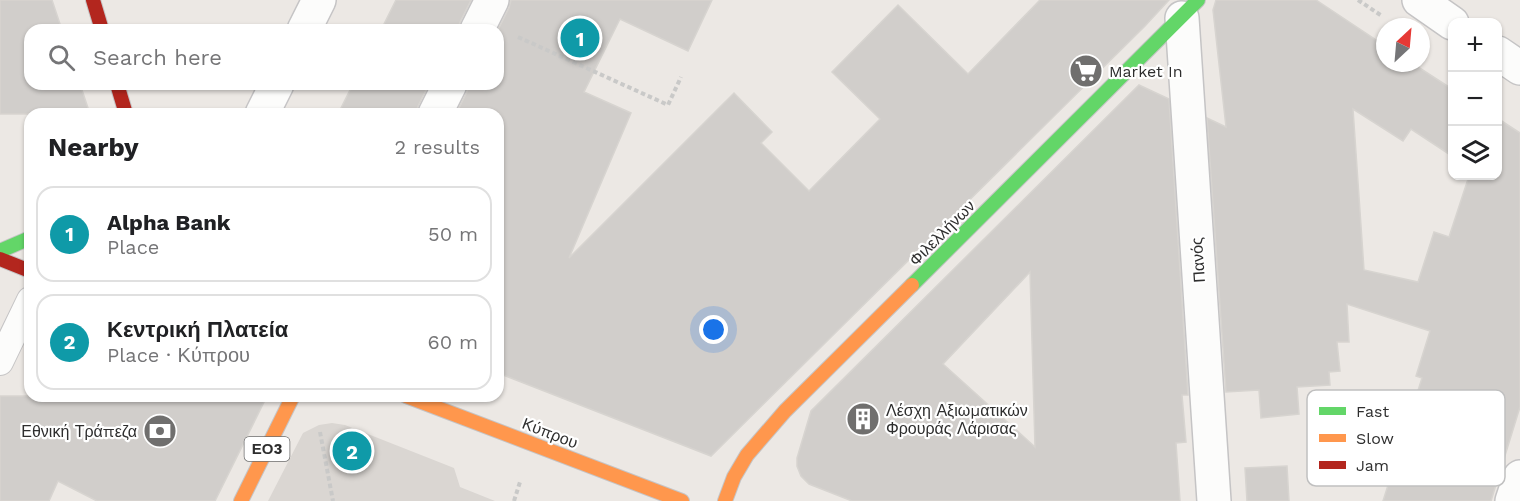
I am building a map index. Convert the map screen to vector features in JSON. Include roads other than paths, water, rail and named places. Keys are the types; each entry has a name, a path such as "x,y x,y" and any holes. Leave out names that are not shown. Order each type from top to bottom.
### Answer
{"street":[{"path":"93,0 100,24"},
{"path":"307,24 319,0"},
{"path":"1419,0 1448,20"},
{"name":"Φιλελλήνων","path":"725,501 734,477 747,455 785,411 1190,9"},
{"name":"Πανός","path":"1190,9 1214,501"},
{"path":"1502,56 1520,68"},
{"path":"119,90 124,108"},
{"path":"265,108 274,90"},
{"path":"438,108 447,90"},
{"path":"0,251 24,241"},
{"path":"0,259 24,269"},
{"name":"ΕΟ3","path":"241,501 290,402"},
{"name":"Κύπρου","path":"422,402 682,501"},
{"path":"1512,501 1520,477"}],"lane":[{"path":"0,362 24,312"}],"place":[{"name":"Alpha Bank","path":"580,38"},
{"name":"Market In","path":"1086,71"},
{"name":"Λέσχη Αξιωματικών Φρουράς Λάρισας","path":"863,419"},
{"name":"Εθνική Τράπεζα","path":"160,431"},
{"name":"Κεντρική Πλατεία","path":"352,451"}]}
